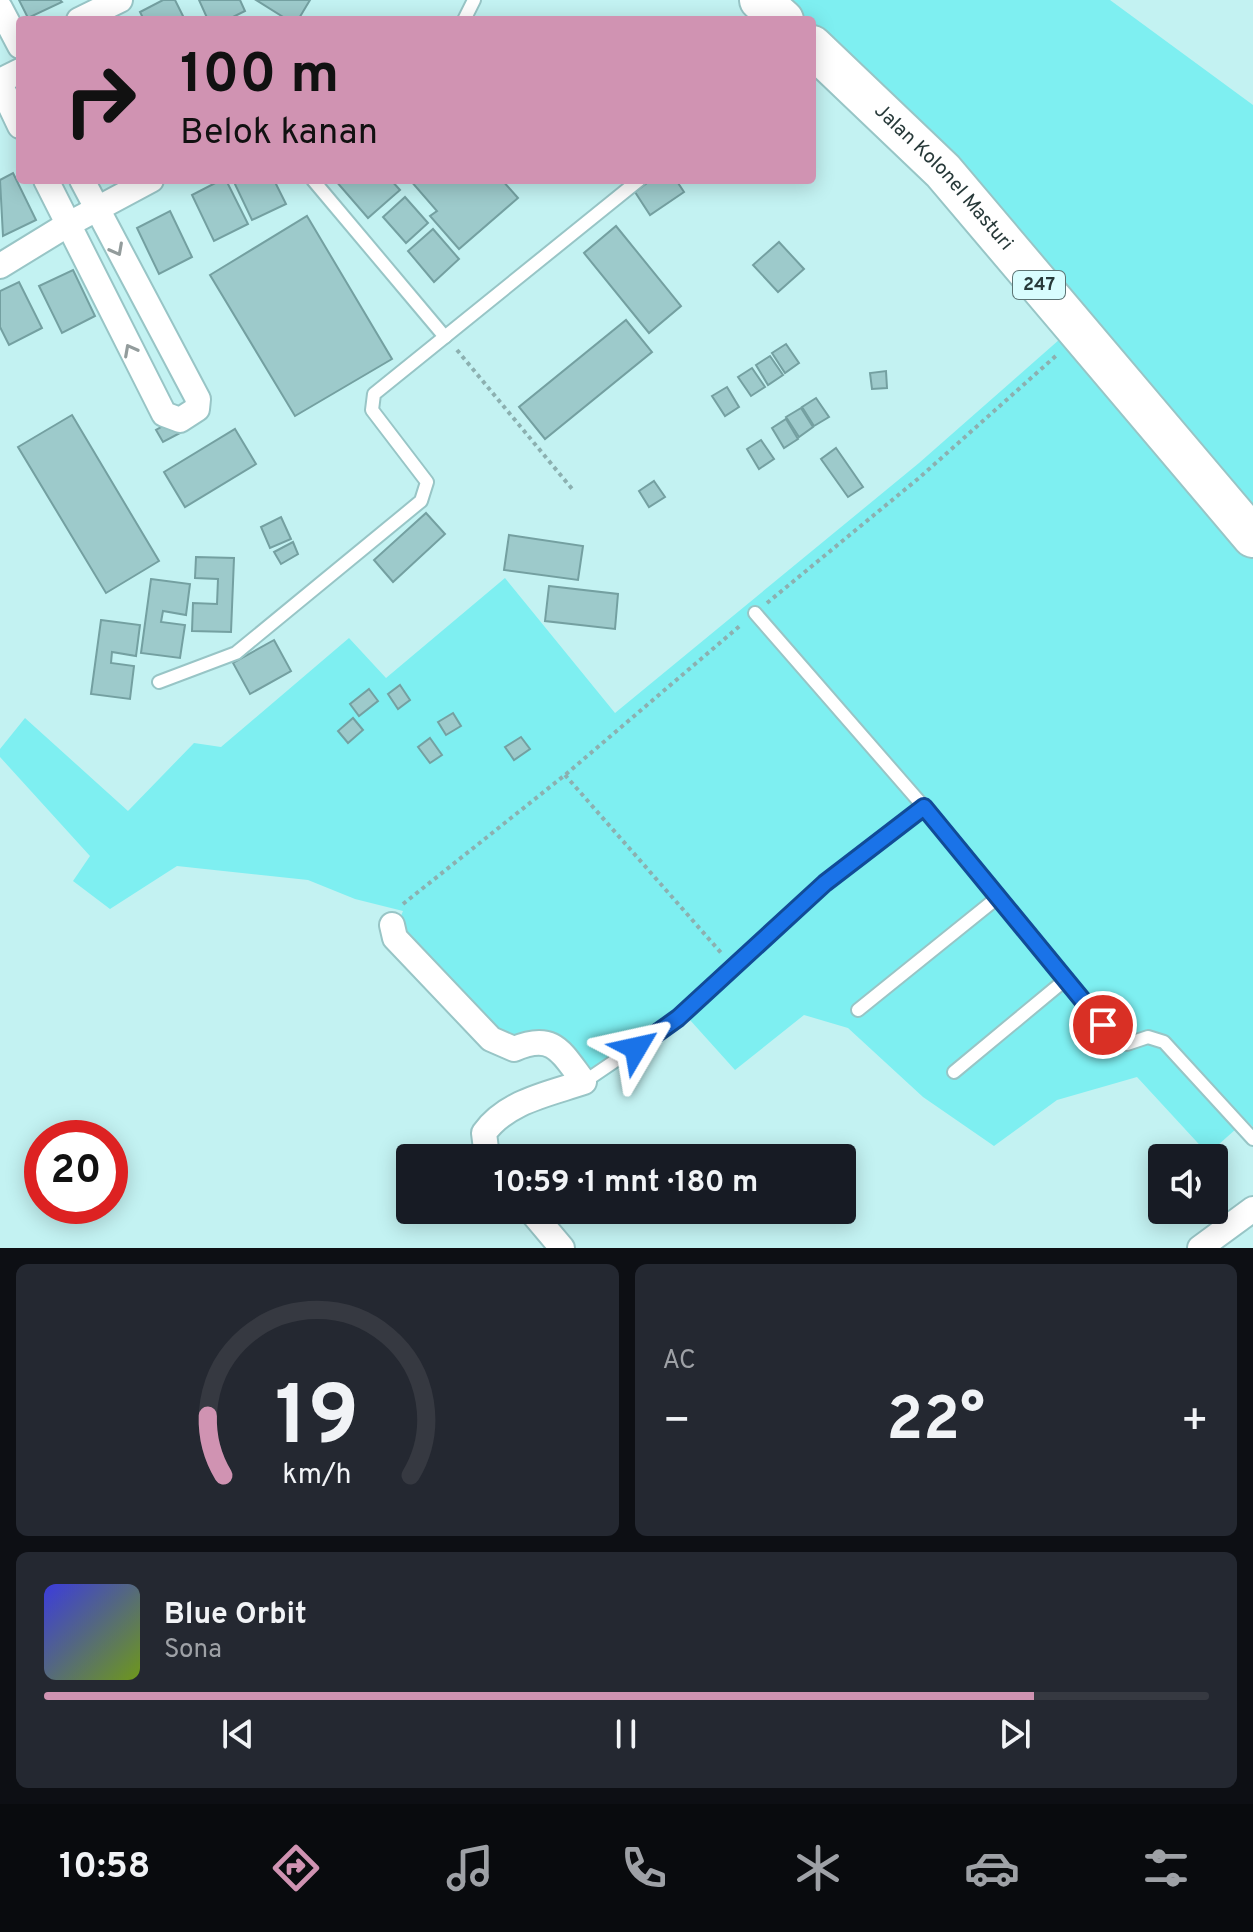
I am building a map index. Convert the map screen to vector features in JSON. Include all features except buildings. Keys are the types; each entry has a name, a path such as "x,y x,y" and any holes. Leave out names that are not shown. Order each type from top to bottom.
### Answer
{"main road":[{"path":"760,0 778,16"},
{"name":"Jalan Kolonel Masturi","path":"816,50 943,171 1253,537"}],"street":[{"path":"87,16 120,0"},
{"path":"0,8 16,40"},
{"path":"0,82 16,117"},
{"path":"48,184 164,414 180,420 192,413 198,399 84,184"},
{"path":"0,266 143,184"},
{"path":"392,925 395,938 491,1039 514,1049 536,1041 552,1044 584,1082 510,1108 484,1133 485,1144"},
{"path":"1200,1248 1253,1209"},
{"path":"542,1224 562,1248"}],"lane":[{"path":"316,184 445,337"},
{"path":"159,682 236,653 421,501 427,490 427,482 372,410 371,401 383,387 634,184"},
{"path":"755,613 924,807 1065,980 1121,1042 1127,1044 1148,1037 1168,1045 1253,1139"},
{"path":"584,1082 678,1018 825,883 924,807"},
{"path":"858,1010 997,898"},
{"path":"954,1072 1065,980"}],"path":[{"path":"392,925 396,912 408,899 565,775 919,478 1081,334"},
{"path":"445,337 573,490"},
{"path":"565,775 732,966"}],"shaded area":[{"path":"779,0 1110,0 1253,105 1253,1127 1246,1120 1219,1144 1199,1144 1137,1077 1057,1100 994,1146 923,1097 848,1028 804,1015 735,1070 690,1020 592,1086 549,1030 507,1043 397,926 403,911 355,899 308,880 177,866 110,909 73,881 90,856 0,757 0,749 25,718 128,811 194,743 221,747 349,638 386,678 505,578 615,713 919,463 1085,317 816,34 816,16 797,16"}],"route":[{"path":"636,1048 678,1018 825,883 924,807 1103,1025"}]}
